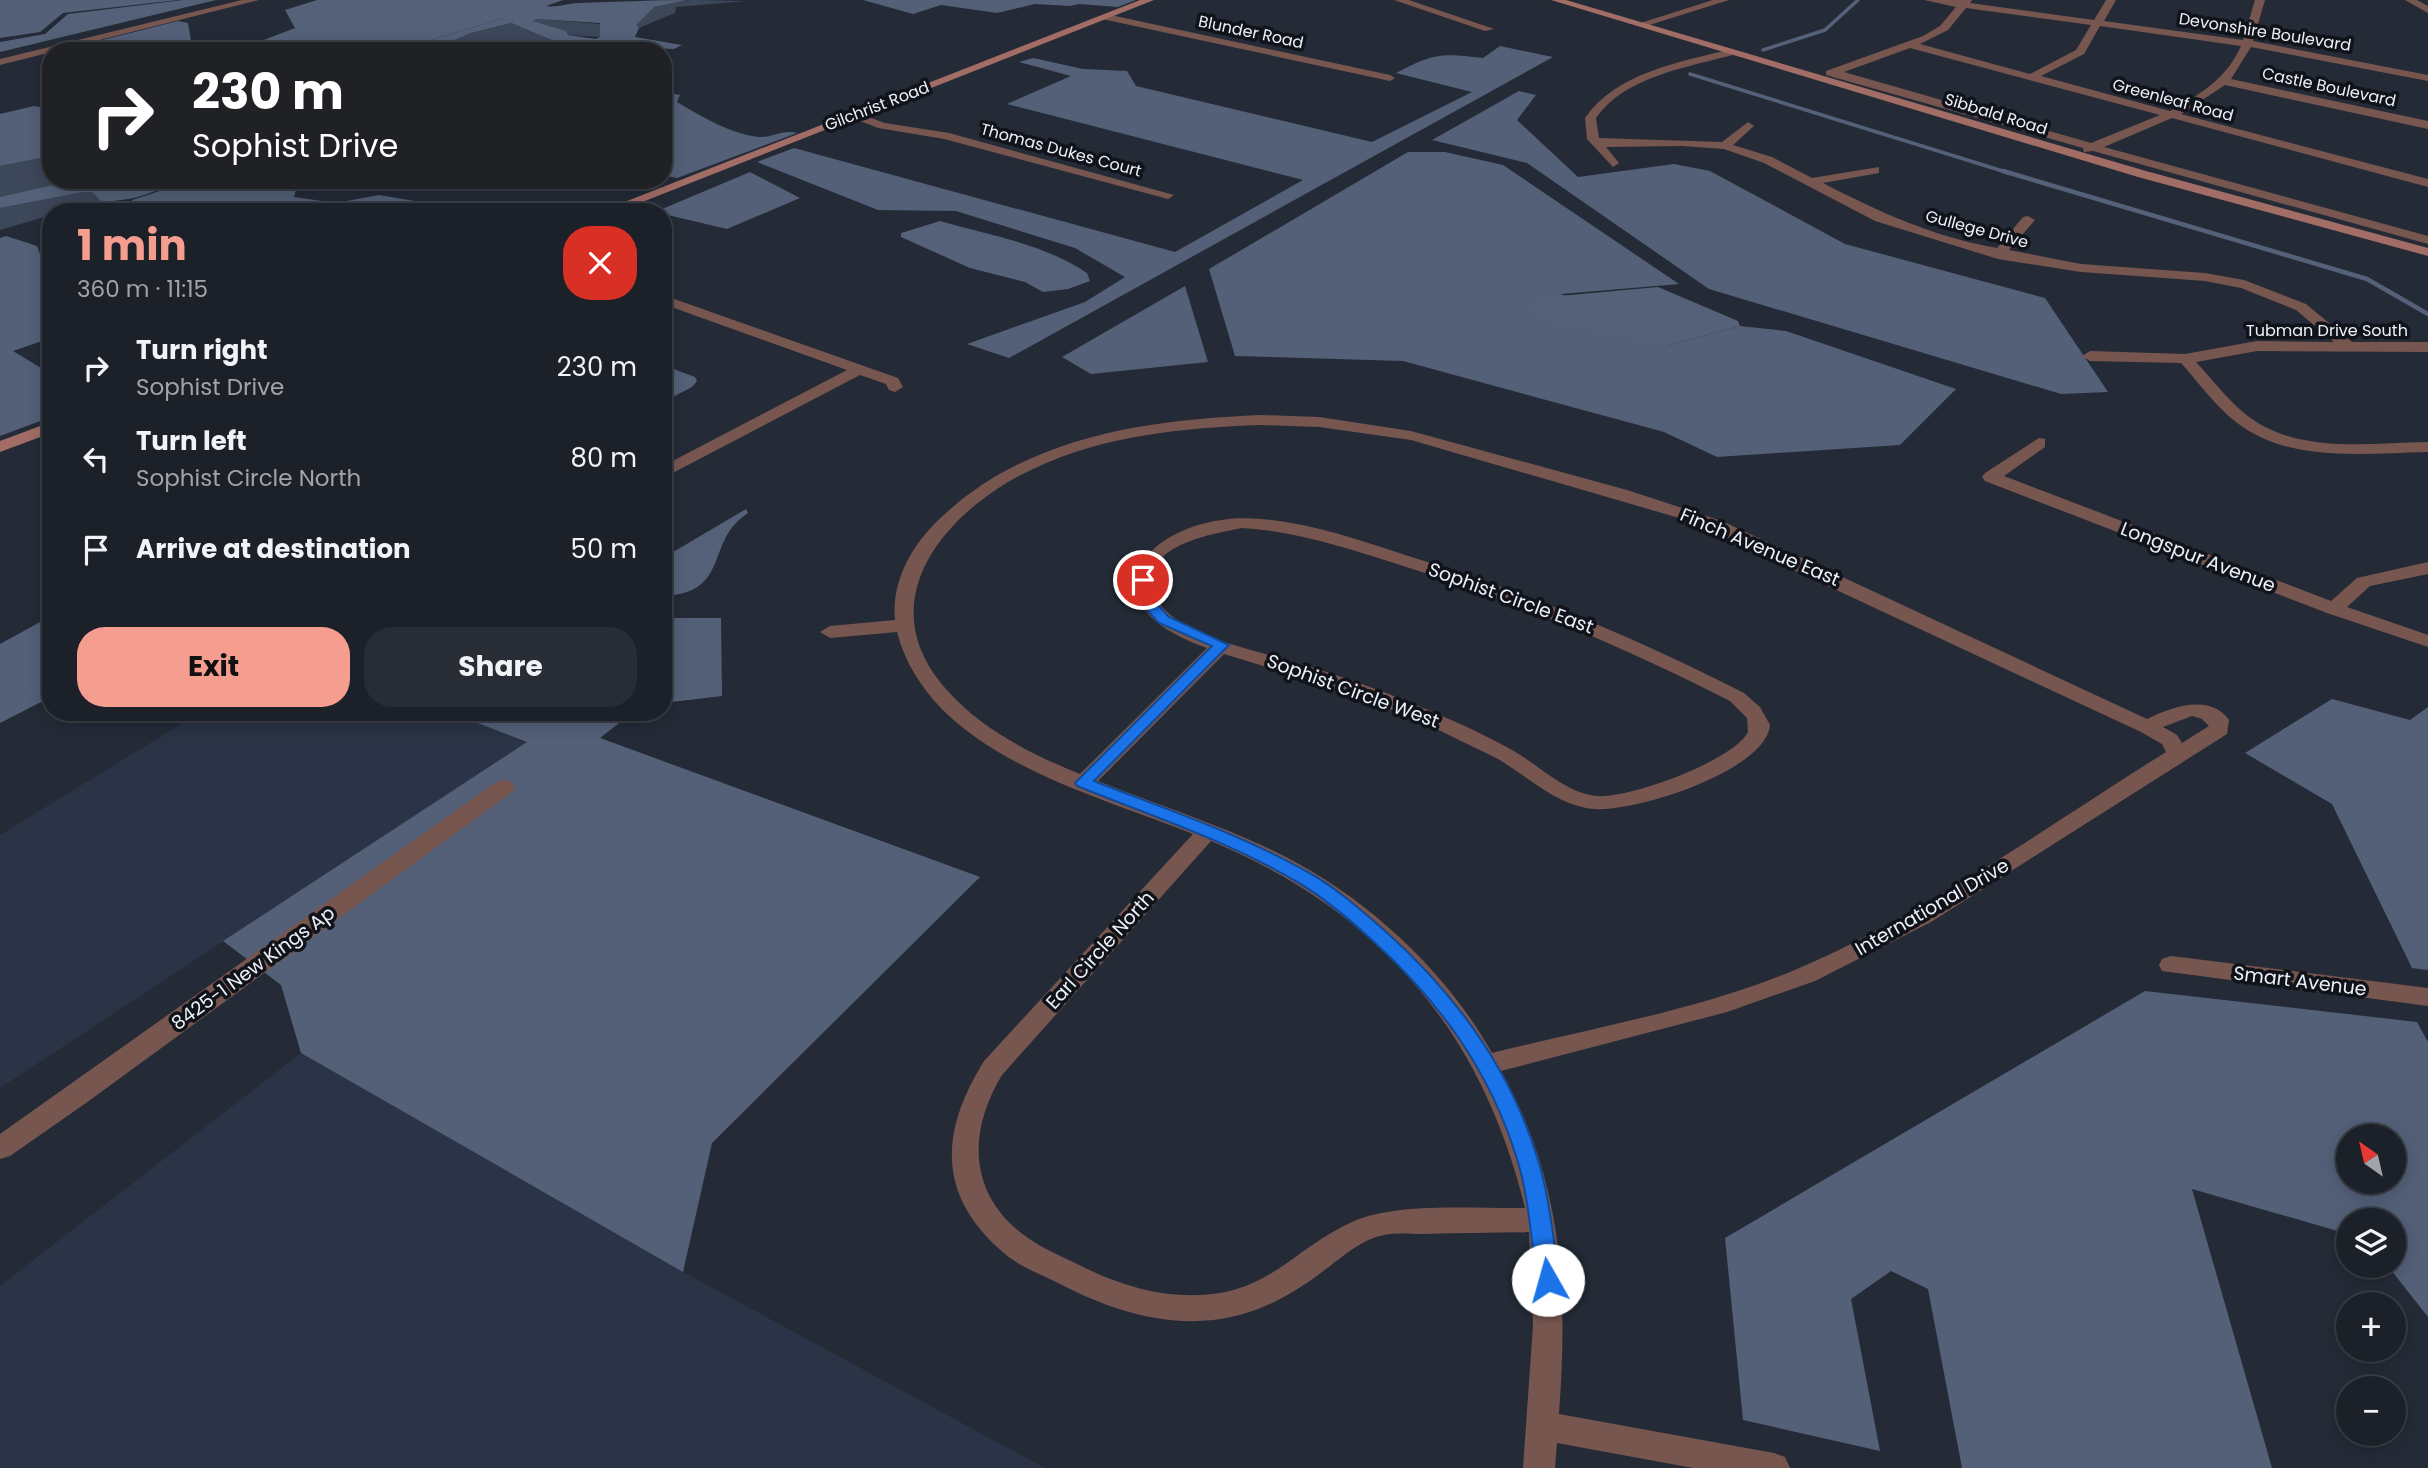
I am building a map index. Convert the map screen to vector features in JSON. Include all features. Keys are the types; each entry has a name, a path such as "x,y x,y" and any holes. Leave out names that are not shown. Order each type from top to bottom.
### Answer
{"street":[{"path":"82,42 254,0"},
{"name":"Gilchrist Road","path":"672,186 1149,0"},
{"path":"1399,0 1489,29"},
{"name":"Sibbald Road","path":"1556,0 2076,155 2428,252"},
{"path":"1639,25 1724,0"},
{"name":"Devonshire Boulevard","path":"1929,0 1965,2 2247,43 2428,78"},
{"path":"2032,78 2080,52 2111,0"},
{"path":"2076,155 2169,115 2223,81 2239,62 2260,0"},
{"path":"2410,0 2428,10"},
{"path":"1816,77 1911,45 1944,28 1965,2"},
{"name":"Blunder Road","path":"1106,17 1390,78"},
{"name":"Greenleaf Road","path":"1911,45 2428,183"},
{"path":"0,62 42,52"},
{"path":"1613,163 1589,132 1588,122 1595,107 1610,94 1643,79 1732,52"},
{"path":"1833,72 2092,148 2428,240"},
{"name":"Castle Boulevard","path":"2223,81 2428,125"},
{"name":"Thomas Dukes Court","path":"854,115 882,126 945,136 1168,195"},
{"path":"1725,146 1748,126"},
{"name":"Gullege Drive","path":"1596,144 1682,142 1725,146 1755,155 1909,230 1998,255 2081,268 2205,277 2244,284 2301,307 2348,346"},
{"path":"1809,182 1875,170"},
{"name":"Gilchrist Road","path":"628,203 664,189"},
{"path":"1998,255 2028,220"},
{"path":"672,302 892,381 895,387"},
{"name":"Tubman Drive South","path":"2090,356 2134,360 2185,359 2238,347 2428,347"},
{"path":"2185,359 2241,419 2275,437 2327,447 2428,447"},
{"path":"672,468 860,369"},
{"name":"Finch Avenue East","path":"904,625 902,610 906,586 922,549 954,513 998,481 1047,458 1115,436 1196,424 1335,424 1392,431 1687,514 1749,539 2148,727 2174,747"},
{"path":"0,447 42,431"},
{"name":"Longspur Avenue","path":"2039,443 1991,477 2334,609 2428,641"},
{"name":"Sophist Circle East","path":"1222,645 1164,620 1152,607 1143,580 1147,566 1171,543 1190,534 1242,523 1295,527 1484,584 1545,607 1652,653 1737,697 1751,709 1759,722 1759,733 1754,743 1740,753 1637,800 1614,804 1593,802"},
{"path":"2334,609 2364,582 2428,568"},
{"path":"830,632 904,625 907,639 928,680 965,719 994,742 1030,761 1252,850 1301,876 1378,934 1447,1003 1488,1064 1509,1107 1529,1161 1541,1220 1548,1280 1539,1468"},
{"path":"1083,783 1222,645"},
{"name":"Sophist Circle West","path":"1222,645 1389,701 1441,723 1504,754 1577,798 1593,802"},
{"name":"International Drive","path":"1488,1064 1727,1003 1806,975 1923,916 2174,747 2220,729 2219,720 2196,709 2181,710 2148,727"},
{"name":"8425-1 New Kings Ap","path":"0,1148 88,1088 504,787"},
{"name":"Earl Circle North","path":"1207,832 993,1068 978,1090 966,1117 961,1152 970,1184 986,1216 1017,1246 1093,1287 1138,1304 1187,1310 1237,1304 1278,1288 1306,1271 1359,1229 1381,1223 1541,1220"},
{"name":"Smart Avenue","path":"2171,965 2428,997"},
{"path":"1541,1425 1774,1468"}],"shaded area":[{"path":"0,0 178,0 63,13 40,32 0,38"},
{"path":"183,0 216,0 0,52 0,42 45,34 68,14"},
{"path":"317,0 563,0 546,6 550,6 686,0 654,7 636,25 639,28 635,37 664,42 560,42 511,23 516,18 504,18 424,42 259,42 295,28 285,10","holes":["533,21 600,23 600,37 596,39 568,35 566,31"]},
{"path":"695,0 746,1 676,7 675,13 639,28 635,25 654,7"},
{"path":"863,0 1136,0 1118,7 1035,4 997,13 941,5 913,14"},
{"path":"504,18 517,18 511,23 471,33 450,42 424,42"},
{"path":"536,19 601,24 600,37 568,35 566,31 532,21"},
{"path":"178,21 188,23 191,41 206,42 95,42"},
{"path":"511,23 560,42 450,42 471,33"},
{"path":"672,43 682,45 674,49"},
{"path":"1500,46 1553,57 1009,358 967,344 1085,302 1125,277 1075,248 956,211 878,210 757,162 794,148 1175,252 1303,180 1007,104 1071,76 1019,62 1033,58 1083,69 1127,71 1136,86 1372,142 1472,92 1396,73 1438,56 1483,58"},
{"path":"1519,91 1536,95 1517,120 1578,177 1674,164 1710,171 1845,244 2045,298 2108,392 2061,394 1709,289 1527,163 1432,140"},
{"path":"672,94 680,95 677,102 716,124 737,132 759,137 797,133 677,178 672,177"},
{"path":"34,106 42,107 42,158 0,166 0,114"},
{"path":"1408,152 1445,152 1503,165 1679,284 1561,294 1669,345 1740,326 1786,331 1956,389 1900,445 1717,457 1664,432 1403,361 1235,356 1209,269"},
{"path":"42,158 42,189 0,197 0,166"},
{"path":"750,172 800,198 727,229 672,216 672,205"},
{"path":"42,188 158,189 122,200 102,202 92,192 84,192 0,208 0,197"},
{"path":"167,189 296,189 294,197 336,203 132,203 132,200"},
{"path":"84,192 92,192 102,202 42,203 42,218 0,230 0,208"},
{"path":"379,195 426,203 336,203"},
{"path":"940,221 1016,241 1052,254 1087,273 1090,281 1068,289 1043,292 1025,282 970,268 901,237 901,233"},
{"path":"6,236 37,246 42,260 42,341 13,351 42,369 42,420 0,436 0,238"},
{"path":"1185,286 1208,362 1091,374 1062,357"},
{"path":"1658,287 1738,321 1740,326 1669,345 1551,323 1531,309 1535,302 1548,297"},
{"path":"672,368 695,377 697,381 692,387 672,397"},
{"path":"746,509 748,513 735,524 726,537 709,576 699,586 685,593 672,595 672,553"},
{"path":"672,618 721,618 722,696 672,702"},
{"path":"42,621 42,702 0,723 0,644"},
{"path":"2332,699 2410,720 2428,707 2428,970 2412,968 2332,804 2245,753"},
{"path":"186,721 472,721 527,742 0,1088 0,835"},
{"path":"472,721 622,721 600,738 980,877 712,1143 683,1272 301,1053 281,985 223,941 527,742"},
{"path":"2145,991 2417,1022 2428,1042 2428,1317 2397,1278 2406,1278 2406,1208 2336,1208 2336,1231 2192,1189 2272,1468 1962,1468 1928,1289 1891,1271 1851,1299 1880,1451 1743,1420 1725,1238"},
{"path":"301,1053 683,1272 1045,1468 0,1468 0,1286"}],"waterway":[{"path":"1763,50 1825,30 1858,0"},
{"path":"1690,74 2009,173"},
{"path":"2003,171 2367,279 2428,314"}],"route":[{"path":"1143,580 1144,592 1152,607 1164,620 1222,645 1083,783 1252,850 1301,876 1337,900 1415,968 1447,1003 1488,1064 1509,1107 1529,1161 1541,1220 1548,1280"}]}
